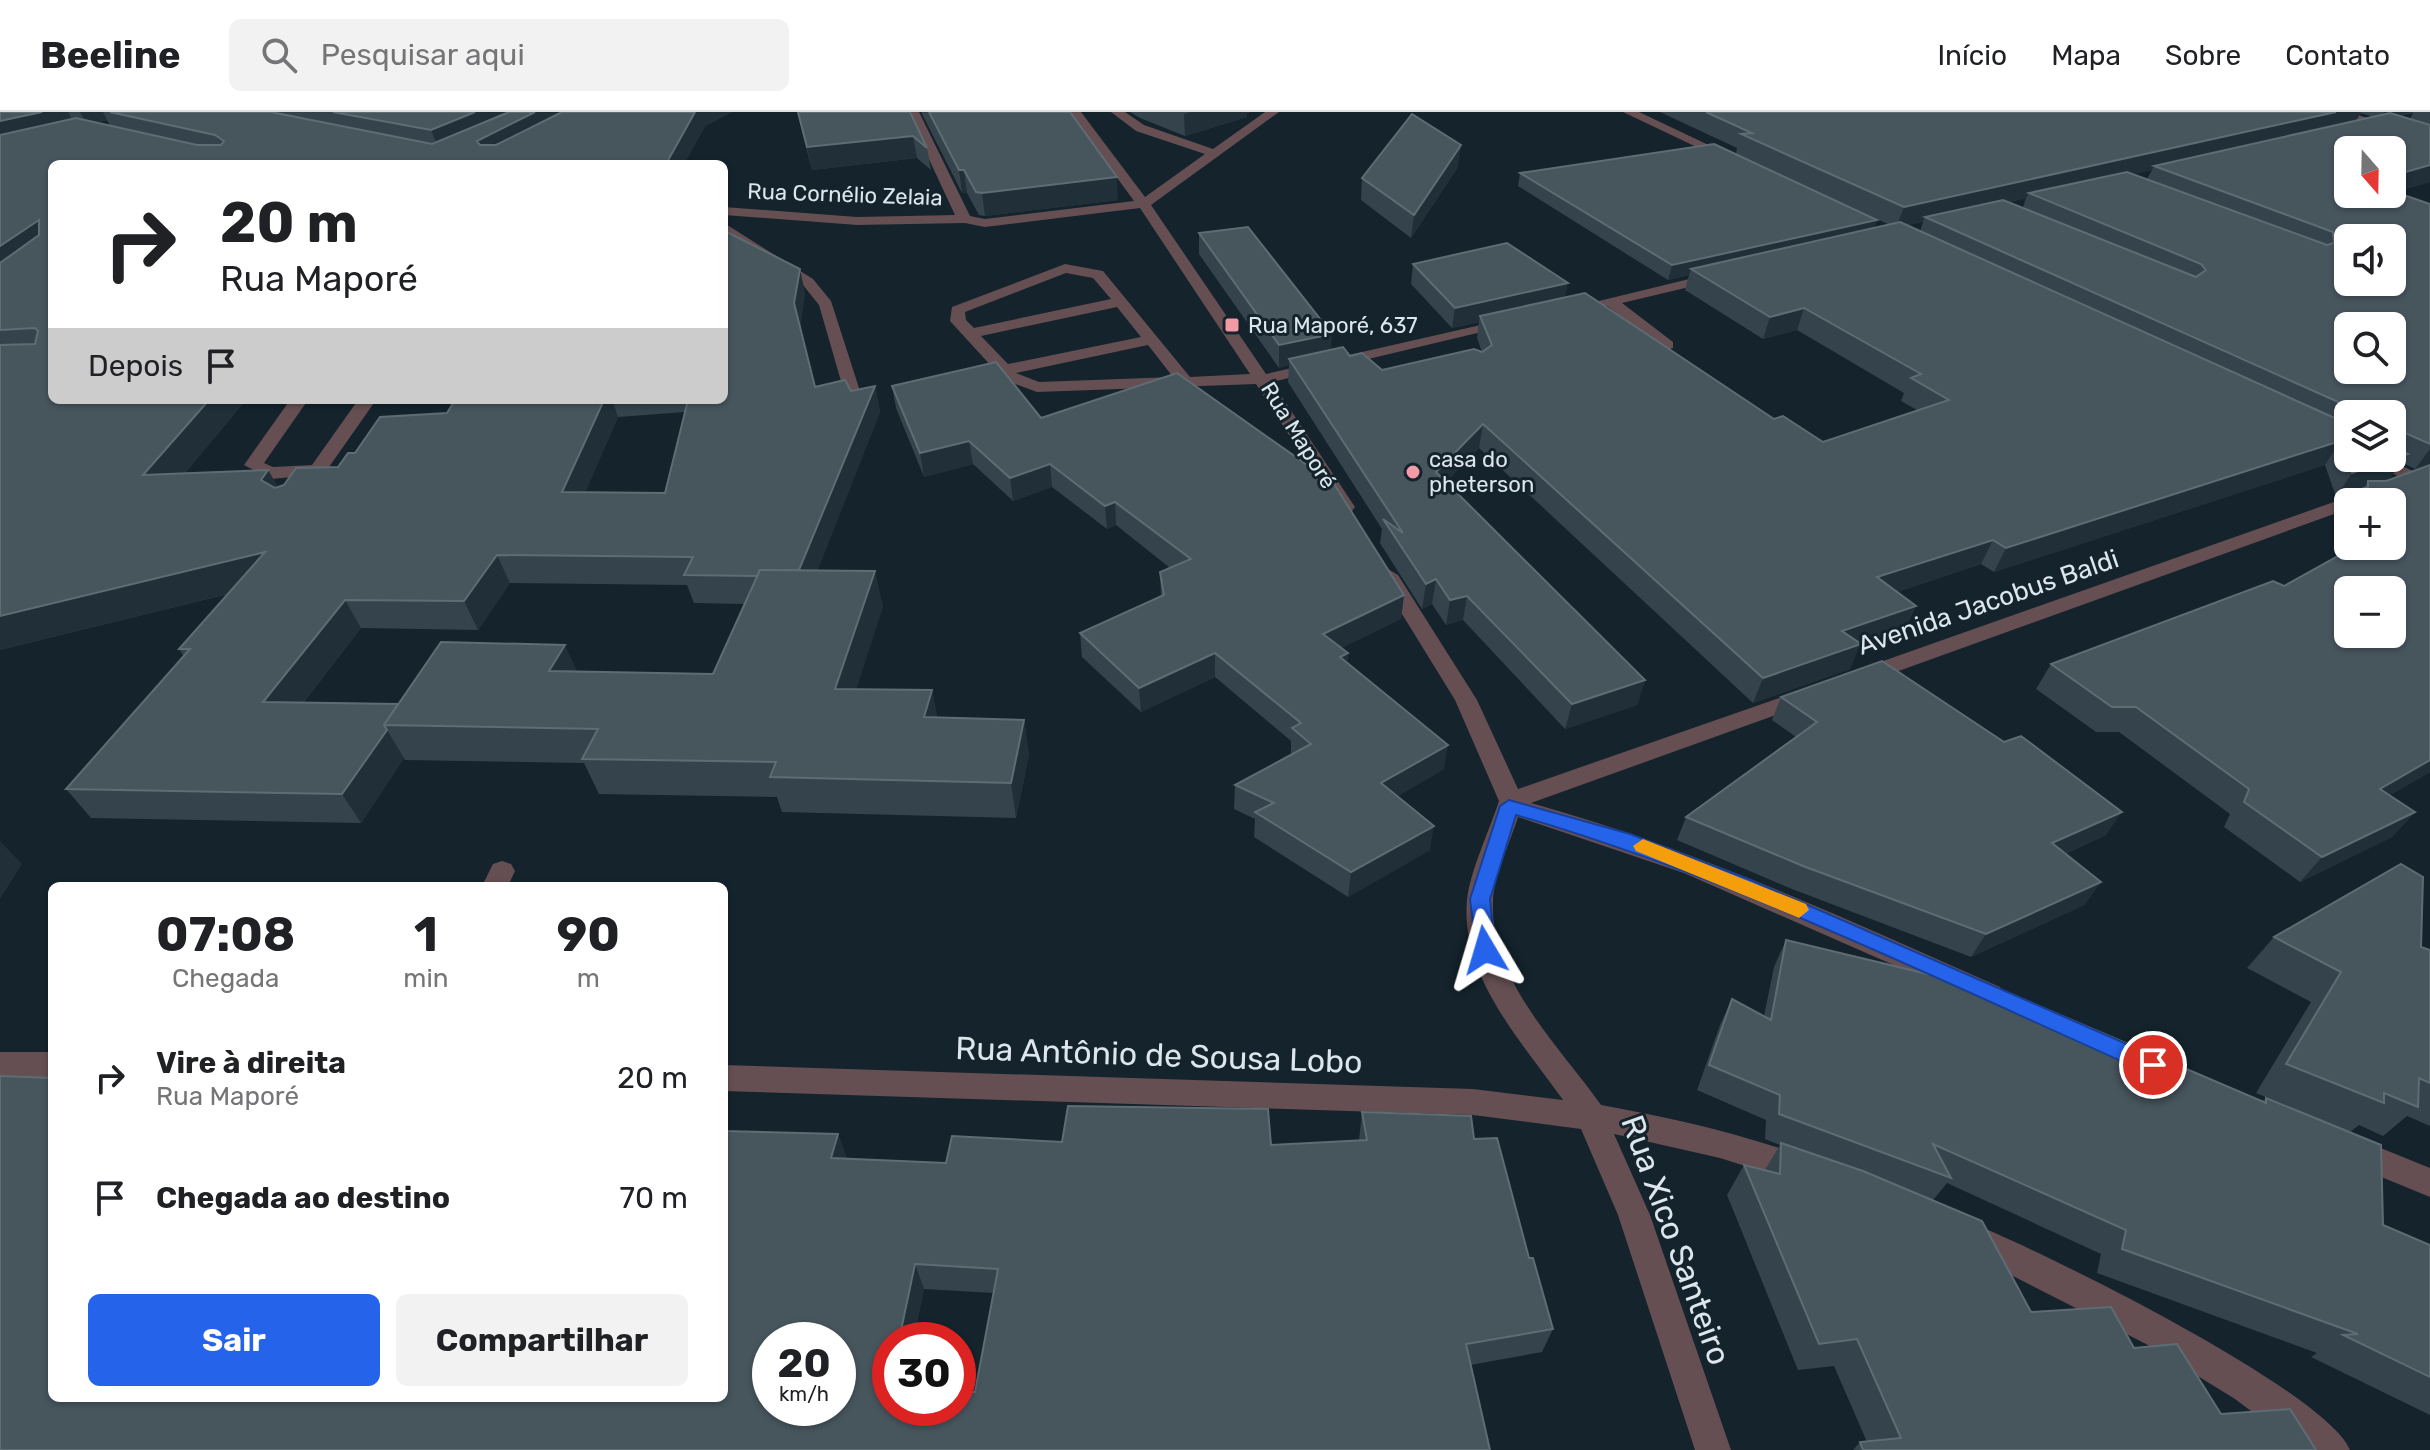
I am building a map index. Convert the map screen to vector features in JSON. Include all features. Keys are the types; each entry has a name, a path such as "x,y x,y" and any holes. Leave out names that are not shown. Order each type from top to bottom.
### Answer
{"street":[{"name":"Rua Cornélio Zelaia","path":"913,112 965,219"},
{"name":"Rua Maporé","path":"1075,112 1264,379 1357,526"},
{"path":"1117,112 1140,128 1214,153"},
{"path":"1143,204 1273,112"},
{"path":"1629,112 1742,164"},
{"path":"2335,112 2430,141"},
{"path":"2347,131 2403,119"},
{"name":"Rua Cornélio Zelaia","path":"728,211 857,221 965,219 996,223 1143,204"},
{"path":"728,230 808,282 826,304 851,388"},
{"path":"1186,382 1098,274 1065,268 963,305 956,316 1004,370 1022,382 1037,387 1186,382 1264,379 1522,321"},
{"path":"1551,314 1731,273"},
{"path":"1610,301 1667,345"},
{"path":"970,334 1120,302"},
{"path":"1464,334 1473,356"},
{"path":"1004,370 1151,340"},
{"path":"296,404 253,465 271,473 317,470"},
{"path":"299,495 364,404"},
{"path":"2406,472 2425,479"},
{"path":"2388,488 2425,479"},
{"name":"Avenida Jacobus Baldi","path":"1510,803 2334,508"},
{"path":"1374,553 1466,700 1510,803 1623,839 1741,884 2010,1004"},
{"name":"Rua Xico Santeiro","path":"1510,803 1480,899 1485,950 1505,995 1590,1114 1634,1215 1713,1450"},
{"path":"0,1065 48,1065"},
{"name":"Rua Antônio de Sousa Lobo","path":"728,1078 1473,1102 1590,1114 1734,1146 1838,1183"},
{"path":"2326,1139 2430,1183"},
{"path":"1940,1224 2053,1275 2175,1339 2290,1416 2332,1450"}],"building":[{"path":"0,112 42,112 0,121"},
{"path":"110,112 271,112 432,144 509,112 535,112 477,141 480,145 496,145 562,112 695,112 668,160 48,160 48,404 205,404 143,475 268,470 261,480 275,488 284,485 296,468 338,467 348,453 355,453 380,417 447,413 453,404 602,404 562,492 665,493 687,404 728,404 728,233 800,269 794,303 815,387 845,380 851,391 875,386 799,570 760,570 757,576 684,575 693,557 497,555 464,601 345,600 263,702 398,704 384,725 387,730 342,794 66,789 190,649 179,649 265,552 0,616 0,345 35,344 38,331 35,328 0,330 0,263 39,235 39,220 0,246 0,135 76,118 197,145 221,145 224,141 215,135"},
{"path":"333,112 475,112 431,130"},
{"path":"798,112 910,112 927,148 913,136 807,147"},
{"path":"929,112 1070,112 1117,177 976,192 964,170 959,170"},
{"path":"1706,112 2336,112 1904,207 1741,134 1752,133"},
{"path":"2390,113 2430,125 2430,165 2406,172 2406,136 2334,136 2334,208 2406,208 2406,196 2430,204 2430,444 2406,433 2406,400 2334,400 1925,217 2003,200 2196,277 2206,270 2201,264 2029,193 2127,172 2327,245 2334,243 2333,232 2154,166"},
{"path":"1412,114 1461,145 1414,215 1362,178"},
{"path":"1714,144 1877,220 1672,265 1520,173"},
{"path":"1900,222 2334,418 2334,443 2006,548 1993,540 1877,577 1916,606 1842,631 1861,644 1763,678 1483,424 1436,472 1645,680 1572,704 1467,596 1450,600 1436,579 1426,584 1383,519 1403,533 1289,359 1343,347 1350,356 1362,353 1382,370 1474,349 1482,352 1492,345 1480,316 1585,293 1774,419 1783,416 1823,442 1949,400 1911,378 1921,374 1804,308 1770,317 1691,269"},
{"path":"1248,227 1332,334 1279,345 1199,233"},
{"path":"1507,243 1568,283 1455,308 1413,264"},
{"path":"996,362 1041,418 1177,373 1334,484 1404,595 1323,634 1348,653 1340,657 1448,745 1381,783 1434,826 1351,872 1255,812 1274,803 1235,785 1311,744 1292,728 1301,723 1215,653 1139,688 1080,633 1164,595 1160,572 1191,559 1115,502 1105,506 1050,464 1010,478 969,441 920,453 892,386"},
{"path":"2430,465 2430,760 2380,789 2415,812 2322,857 2244,802 2249,789 2136,707 2112,707 2051,664 2273,581 2284,586 2334,558 2406,560 2406,488 2365,488 2368,481 2386,481"},
{"path":"760,570 875,571 835,689 932,690 924,717 1024,720 1011,783 770,777 776,762 582,759 598,729 384,725 441,642 565,645 549,671 713,674"},
{"path":"1882,661 2004,742 2021,736 2122,812 2052,843 2101,882 1986,934 1803,866 1686,817 1817,722 1781,697"},
{"path":"2401,864 2423,877 2421,947 2430,950 2430,1083 2419,1078 2418,1107 2384,1093 2384,1103 2286,1064 2341,972 2274,937"},
{"path":"1786,940 2011,994 2266,1103 2266,1098 2381,1145 2383,1225 2430,1245 2430,1377 2343,1335 2358,1334 2122,1249 2126,1230 1933,1144 1951,1178 1779,1114 1780,1095 1709,1065 1732,999 1771,1020"},
{"path":"0,1076 48,1078 48,1402 728,1402 728,1131 838,1134 831,1158 946,1163 952,1136 1062,1142 1068,1106 1268,1109 1271,1145 1367,1140 1362,1112 1471,1116 1474,1139 1497,1138 1529,1258 1533,1258 1553,1329 1466,1344 1490,1450 0,1450"},
{"path":"1781,1143 1863,1171 1982,1221 2031,1312 2111,1307 2134,1348 2177,1344 2221,1414 2290,1409 2316,1450 1863,1450 1860,1442 1901,1438 1857,1339 1819,1344 1744,1165 1780,1174"}],"slow traffic":[{"path":"1643,846 1799,910"}],"place":[{"name":"Rua Maporé, 637","path":"1232,325"},
{"name":"casa do pheterson","path":"1413,472"}],"route":[{"path":"1485,950 1480,924 1480,899 1487,867 1509,806 1623,839 1741,884 2153,1065"}]}
